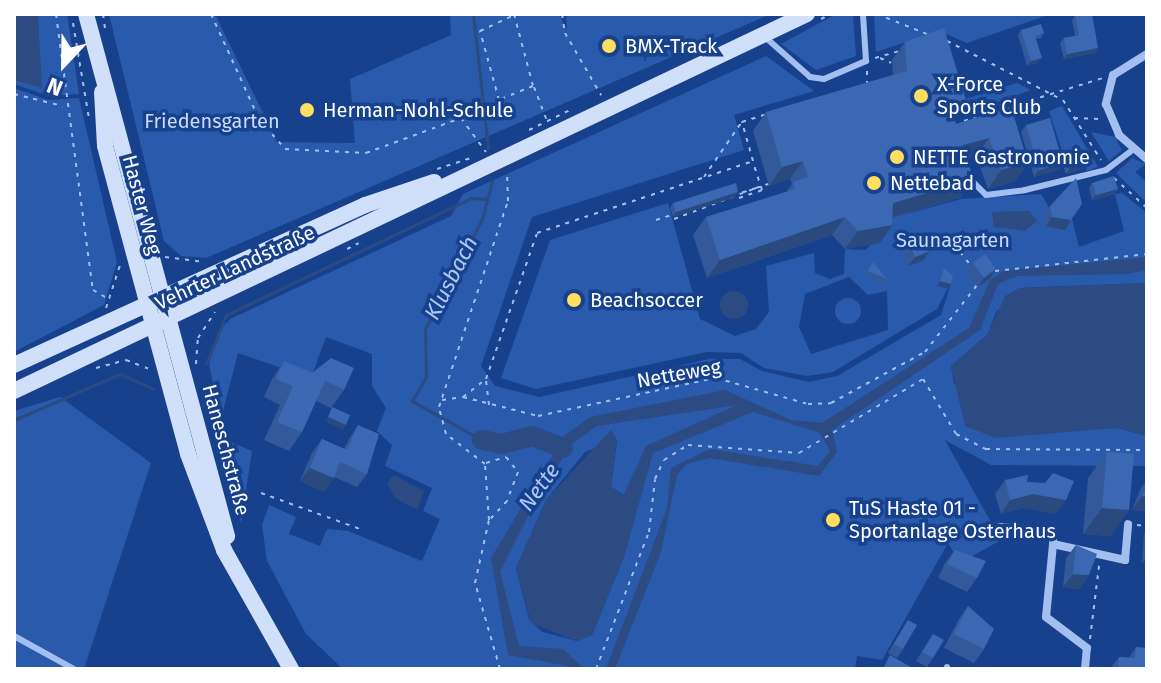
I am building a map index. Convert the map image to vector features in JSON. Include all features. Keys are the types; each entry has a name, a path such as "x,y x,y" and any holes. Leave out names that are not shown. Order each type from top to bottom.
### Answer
{"main road":[{"name":"Haster Weg","path":"86,14 102,92 171,320"},
{"name":"Vehrter Landstraße","path":"14,391 373,225 467,171 606,103 807,14"},
{"name":"Haster Weg","path":"102,92 105,146 154,327"},
{"name":"Vehrter Landstraße","path":"14,365 365,205 467,171"},
{"name":"Haneschstraße","path":"171,320 244,591"},
{"name":"Haneschstraße","path":"154,327 188,454 244,591 291,669"}],"street":[{"path":"1147,54 1113,75 1109,120 1147,159"},
{"path":"1053,544 1125,560 1128,524"},
{"path":"1000,527 1053,531 1046,617 1087,648 1085,669"}],"lane":[{"path":"763,34 818,79 866,61 863,14"},
{"path":"968,177 977,191 998,194 1106,170 1134,149"},
{"path":"14,636 74,669"}],"path":[{"path":"56,14 63,106 93,290 111,300 120,278"},
{"path":"211,14 259,119 285,149 366,153 461,118 486,152"},
{"path":"562,14 565,33 606,103"},
{"path":"877,14 930,41"},
{"path":"533,86 499,100 480,31 514,15 533,86 551,131"},
{"path":"940,38 1050,93 1074,118 1106,170 1147,208"},
{"path":"946,41 950,55"},
{"path":"854,87 869,83 866,61 904,49"},
{"path":"879,57 891,63"},
{"path":"958,123 1113,75"},
{"path":"14,94 63,106"},
{"path":"963,99 969,120"},
{"path":"704,177 742,122 770,113"},
{"path":"1074,118 1109,120"},
{"path":"656,220 762,190 742,122"},
{"path":"500,669 475,583 489,520 485,464 440,426 439,407 508,201 506,152"},
{"path":"489,405 486,379 537,233 548,226 753,161"},
{"path":"738,198 782,180"},
{"path":"673,217 756,189"},
{"path":"960,252 972,268"},
{"name":"Netteweg","path":"442,400 463,397 538,416 716,378 808,404 831,403 925,352 993,272 1147,254"},
{"path":"167,257 197,265"},
{"path":"196,367 202,328"},
{"path":"126,360 143,363"},
{"path":"463,397 486,379"},
{"path":"596,669 649,532 664,460 705,442 799,453 816,448 842,433 923,379 956,434 986,449 1147,450"},
{"path":"485,464 506,457 518,472 507,501 489,520"},
{"path":"261,493 360,529"},
{"path":"1087,648 1104,554"}],"green space":[{"path":"14,14 67,14 79,94 49,96 14,84"},
{"name":"Friedensgarten","path":"109,14 215,14 277,142 355,143 350,79 451,35 450,14 559,14 567,31 566,14 771,14 206,258 181,256 164,241"},
{"path":"836,14 853,16 856,56 816,70 781,44"},
{"path":"874,14 1051,14 967,43 939,31 876,52"},
{"name":"Saunagarten","path":"766,56 814,91 734,115 744,150 532,217 481,366 495,386 539,397 709,359 740,359 762,371 809,382 837,376 941,315 952,280 937,309 833,372 807,376 764,368 741,353 707,352 536,389 501,378 550,240 668,203 700,319 735,336 756,329 769,312 766,266 814,253 815,273 830,279 844,274 845,249 865,250 880,237 874,223 961,199 1041,194 1049,207 1046,226 1065,230 1071,214 1079,247 1124,231 1115,194 1122,193 1147,213 1147,283 1019,288 996,312 988,334 951,366 954,384 1147,436 1147,466 991,465 945,440 1001,540 960,563 948,543 882,660 857,656 855,669 343,669 306,634 267,561 262,525 269,505 296,517 289,534 320,546 327,529 348,531 422,561 440,519 423,511 432,488 385,466 392,445 377,431 386,408 372,386 372,354 326,337 311,378 238,353 221,419 226,440 252,451 241,523 209,364 220,330 230,319 451,216 463,194","holes":["849,277 868,295 887,291 888,330 811,354 799,327 805,294","617,440 611,487 635,502 625,554 592,635 577,641 542,632 529,619 516,568 546,500 585,452"]},
{"path":"1017,83 1031,90 970,112 965,99"},
{"path":"14,88 48,100 79,98 117,262 104,305 14,352"},
{"path":"1062,106 1098,167 1087,171 1082,158 1066,163 1049,111"},
{"path":"1091,132 1115,137 1122,150 1109,161"},
{"path":"1132,158 1146,164 1135,172 1147,182 1147,203 1116,173"},
{"path":"848,298 857,302 861,311 857,320 848,324 839,320 835,311 839,302"},
{"path":"60,397 151,463 84,669 16,669 14,411"}],"water":[{"path":"14,14 38,14 42,88 14,80"},
{"path":"1029,211 1037,221 1025,231 994,227 992,212"},
{"name":"Nette","path":"1147,257 1147,270 1126,274 1017,276 998,284 980,330 832,430 837,452 819,476 710,458 687,464 677,475 661,552 615,669 606,669 667,508 671,468 710,449 818,466 830,451 820,433 753,412 653,453 625,554 592,635 577,641 531,623 516,568 546,500 611,430 617,440 611,487 623,496 646,446 737,405 597,426 573,443 543,487 500,572 519,646 563,649 584,669 508,655 491,558 564,436 590,417 725,390 791,420 822,423 969,328 990,280 1004,271"},
{"path":"1147,283 1147,436 1117,428 996,438 965,426 951,366 988,334 1005,296 1019,288"},
{"path":"734,291 744,295 748,305 744,315 734,319 724,315 720,305 724,295"},
{"path":"394,475 424,491 417,510 395,498 387,483"}],"building":[{"path":"1092,14 1098,48 1067,54 1064,38 1079,35 1075,15"},
{"path":"1041,24 1044,33 1035,36 1042,58 1031,61 1021,30"},
{"name":"Nettebad","path":"944,28 966,100 950,105 956,124 1011,107 1028,163 1001,170 989,138 963,145 973,179 893,203 892,225 858,231 845,217 720,260 706,217 795,189 793,182 808,177 803,161 782,167 766,112 907,71 905,42"},
{"path":"1050,118 1063,163 1039,170 1026,125"},
{"path":"1089,150 1091,159 1072,164 1070,156"},
{"path":"1114,176 1118,189 1096,195 1092,183"},
{"path":"1076,178 1082,204 1071,220 1052,217 1050,206"},
{"path":"736,183 738,192 676,212 673,203"},
{"path":"922,231 930,251 915,257 907,237"},
{"path":"985,254 996,269 984,278 973,263"},
{"path":"873,262 887,279 868,271"},
{"path":"944,268 953,276 951,284 940,281"},
{"path":"331,358 354,368 344,390 325,381 302,432 277,422 293,386 276,379 284,361 312,373"},
{"path":"332,407 350,415 346,425 328,417"},
{"path":"358,425 379,434 367,474 340,462 334,478 310,468 322,439 347,450"},
{"path":"1107,452 1134,454 1129,510 1102,508"},
{"path":"1053,473 1074,481 1066,500 1033,494 1010,500 1005,480 1028,475 1027,482 1045,483"},
{"path":"1076,545 1097,554 1089,575 1073,574"},
{"path":"955,550 986,561 977,578 947,564"},
{"path":"968,606 994,629 984,649 954,634"},
{"path":"908,620 917,625 903,649 894,644"},
{"path":"933,634 944,640 933,658 922,652"},
{"path":"1136,647 1147,648 1147,669 1118,669 1119,657 1135,658"},
{"path":"890,655 914,669 883,669"}],"waterway":[{"name":"Klusbach","path":"473,14 488,148"},
{"name":"Klusbach","path":"482,440 412,401 426,377 425,329 482,219 492,181"},
{"path":"206,364 226,315 471,198 487,199"},
{"path":"14,420 120,374 153,389"},
{"name":"Klusbach","path":"482,440 502,444 532,436 563,448"}],"place":[{"name":"BMX-Track","path":"609,46"},
{"name":"X-Force Sports Club","path":"921,96"},
{"name":"Herman-Nohl-Schule","path":"307,110"},
{"name":"NETTE Gastronomie","path":"897,157"},
{"name":"Nettebad","path":"874,183"},
{"name":"Beachsoccer","path":"574,300"},
{"name":"TuS Haste 01 - Sportanlage Osterhaus","path":"833,520"}]}
